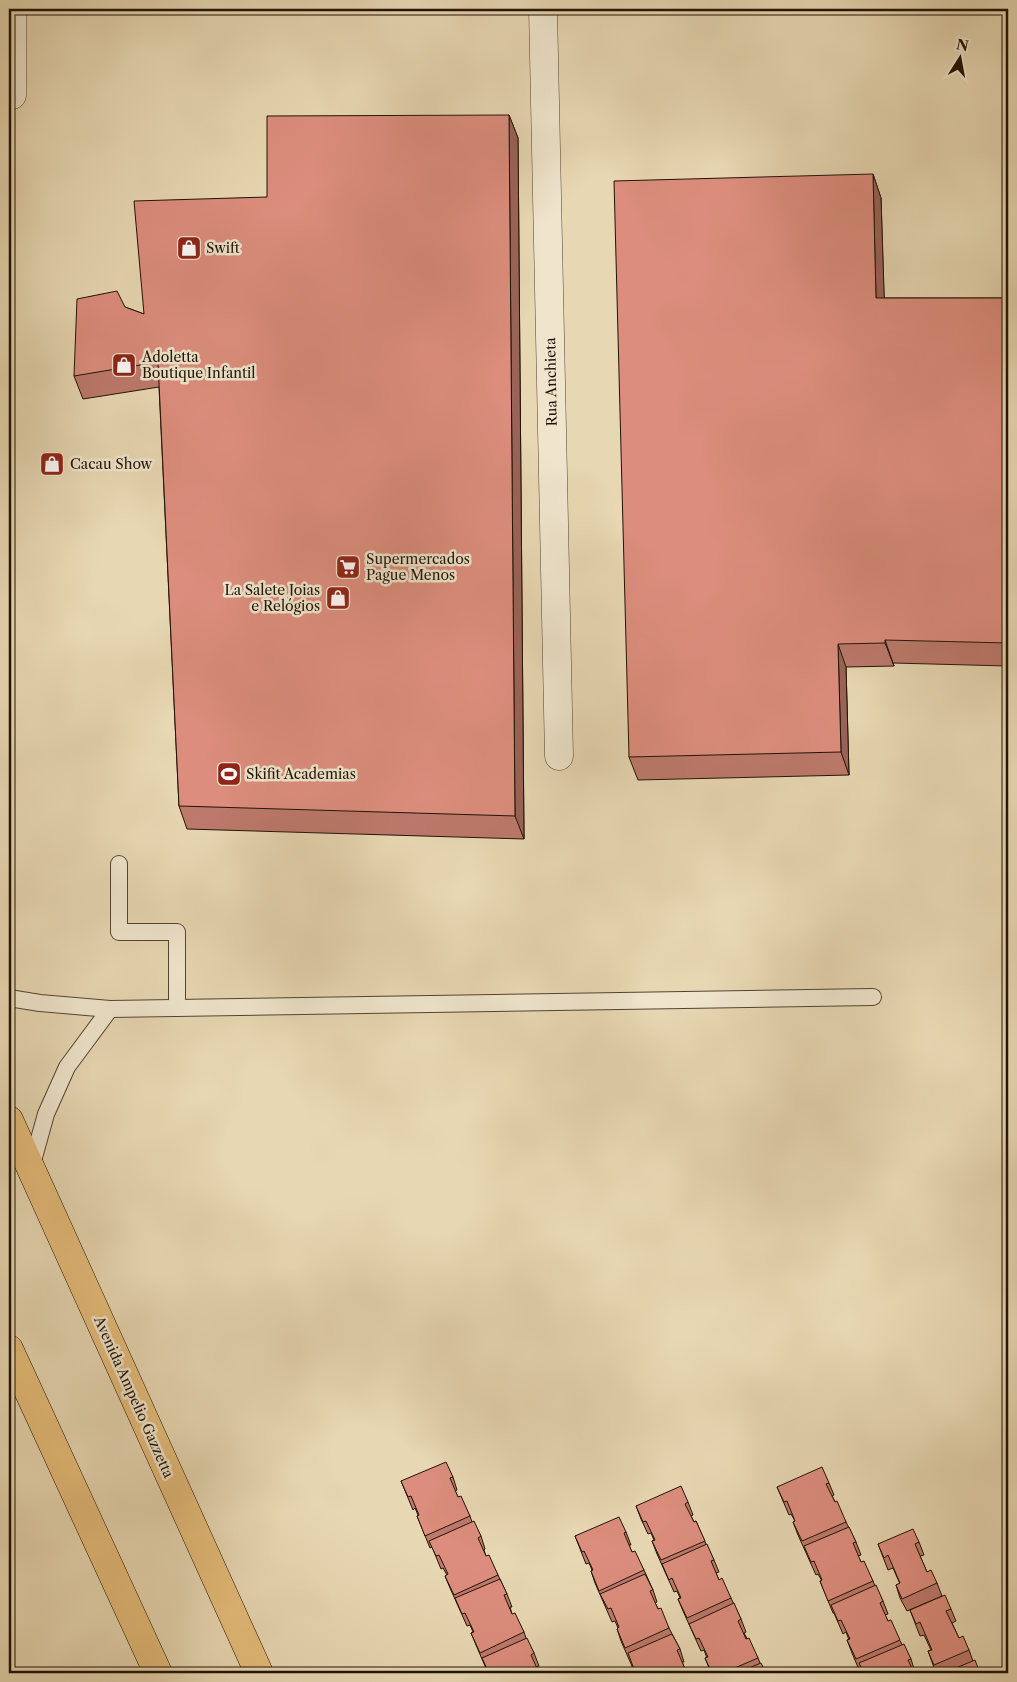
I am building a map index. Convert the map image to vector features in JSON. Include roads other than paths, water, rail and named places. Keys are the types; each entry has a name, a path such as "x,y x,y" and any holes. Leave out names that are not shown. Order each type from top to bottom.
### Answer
{"main road":[{"name":"Avenida Ampelio Gazzetta","path":"9,1120 259,1673"},
{"path":"9,1350 158,1673"}],"street":[{"path":"12,9 12,95"},
{"name":"Rua Anchieta","path":"543,9 559,756"}],"lane":[{"path":"119,864 118,932 177,932 178,1008"},
{"path":"9,998 40,1003 110,1009 873,997"},
{"path":"31,1168 46,1114 67,1067 110,1009"}],"place":[{"name":"Swift","path":"189,248"},
{"name":"Adoletta Boutique Infantil","path":"124,365"},
{"name":"Cacau Show","path":"52,464"},
{"name":"Supermercados Pague Menos","path":"348,567"},
{"name":"La Salete Joias e Relógios","path":"338,598"},
{"name":"Skifit Academias","path":"229,774"}]}
